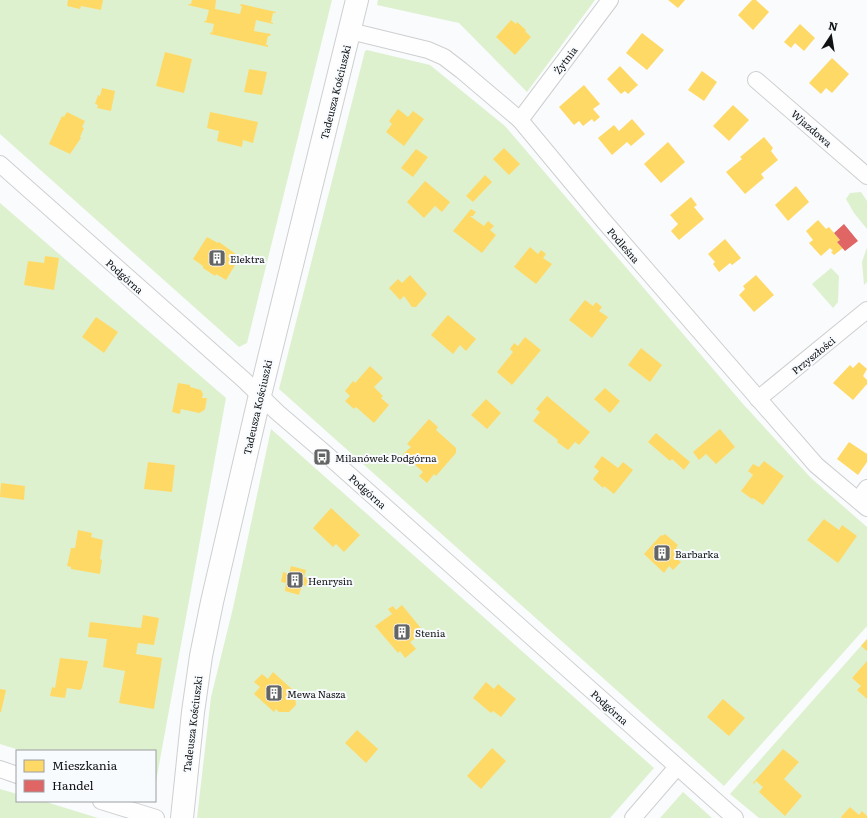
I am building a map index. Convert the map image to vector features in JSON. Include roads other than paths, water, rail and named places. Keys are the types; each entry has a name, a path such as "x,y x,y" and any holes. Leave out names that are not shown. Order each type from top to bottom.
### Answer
{"street":[{"name":"Tadeusza Kościuszki","path":"182,818 193,712 201,656 260,395 358,0"},
{"name":"Żytnia","path":"520,120 610,0"},
{"name":"Podleśna","path":"350,30 428,50 444,58 461,70 520,120 603,220 816,465 864,499"},
{"name":"Wjazdowa","path":"756,80 867,176"},
{"name":"Podgórna","path":"0,164 735,818"},
{"name":"Przyszłości","path":"758,399 867,310"},
{"path":"633,818 677,767"},
{"path":"0,769 16,775"},
{"path":"105,802 156,818"}],"place":[{"name":"Elektra","path":"217,258"},
{"name":"Milanówek Podgórna","path":"322,457"},
{"name":"Barbarka","path":"662,553"},
{"name":"Henrysin","path":"295,580"},
{"name":"Stenia","path":"402,632"},
{"name":"Mewa Nasza","path":"274,693"}]}
